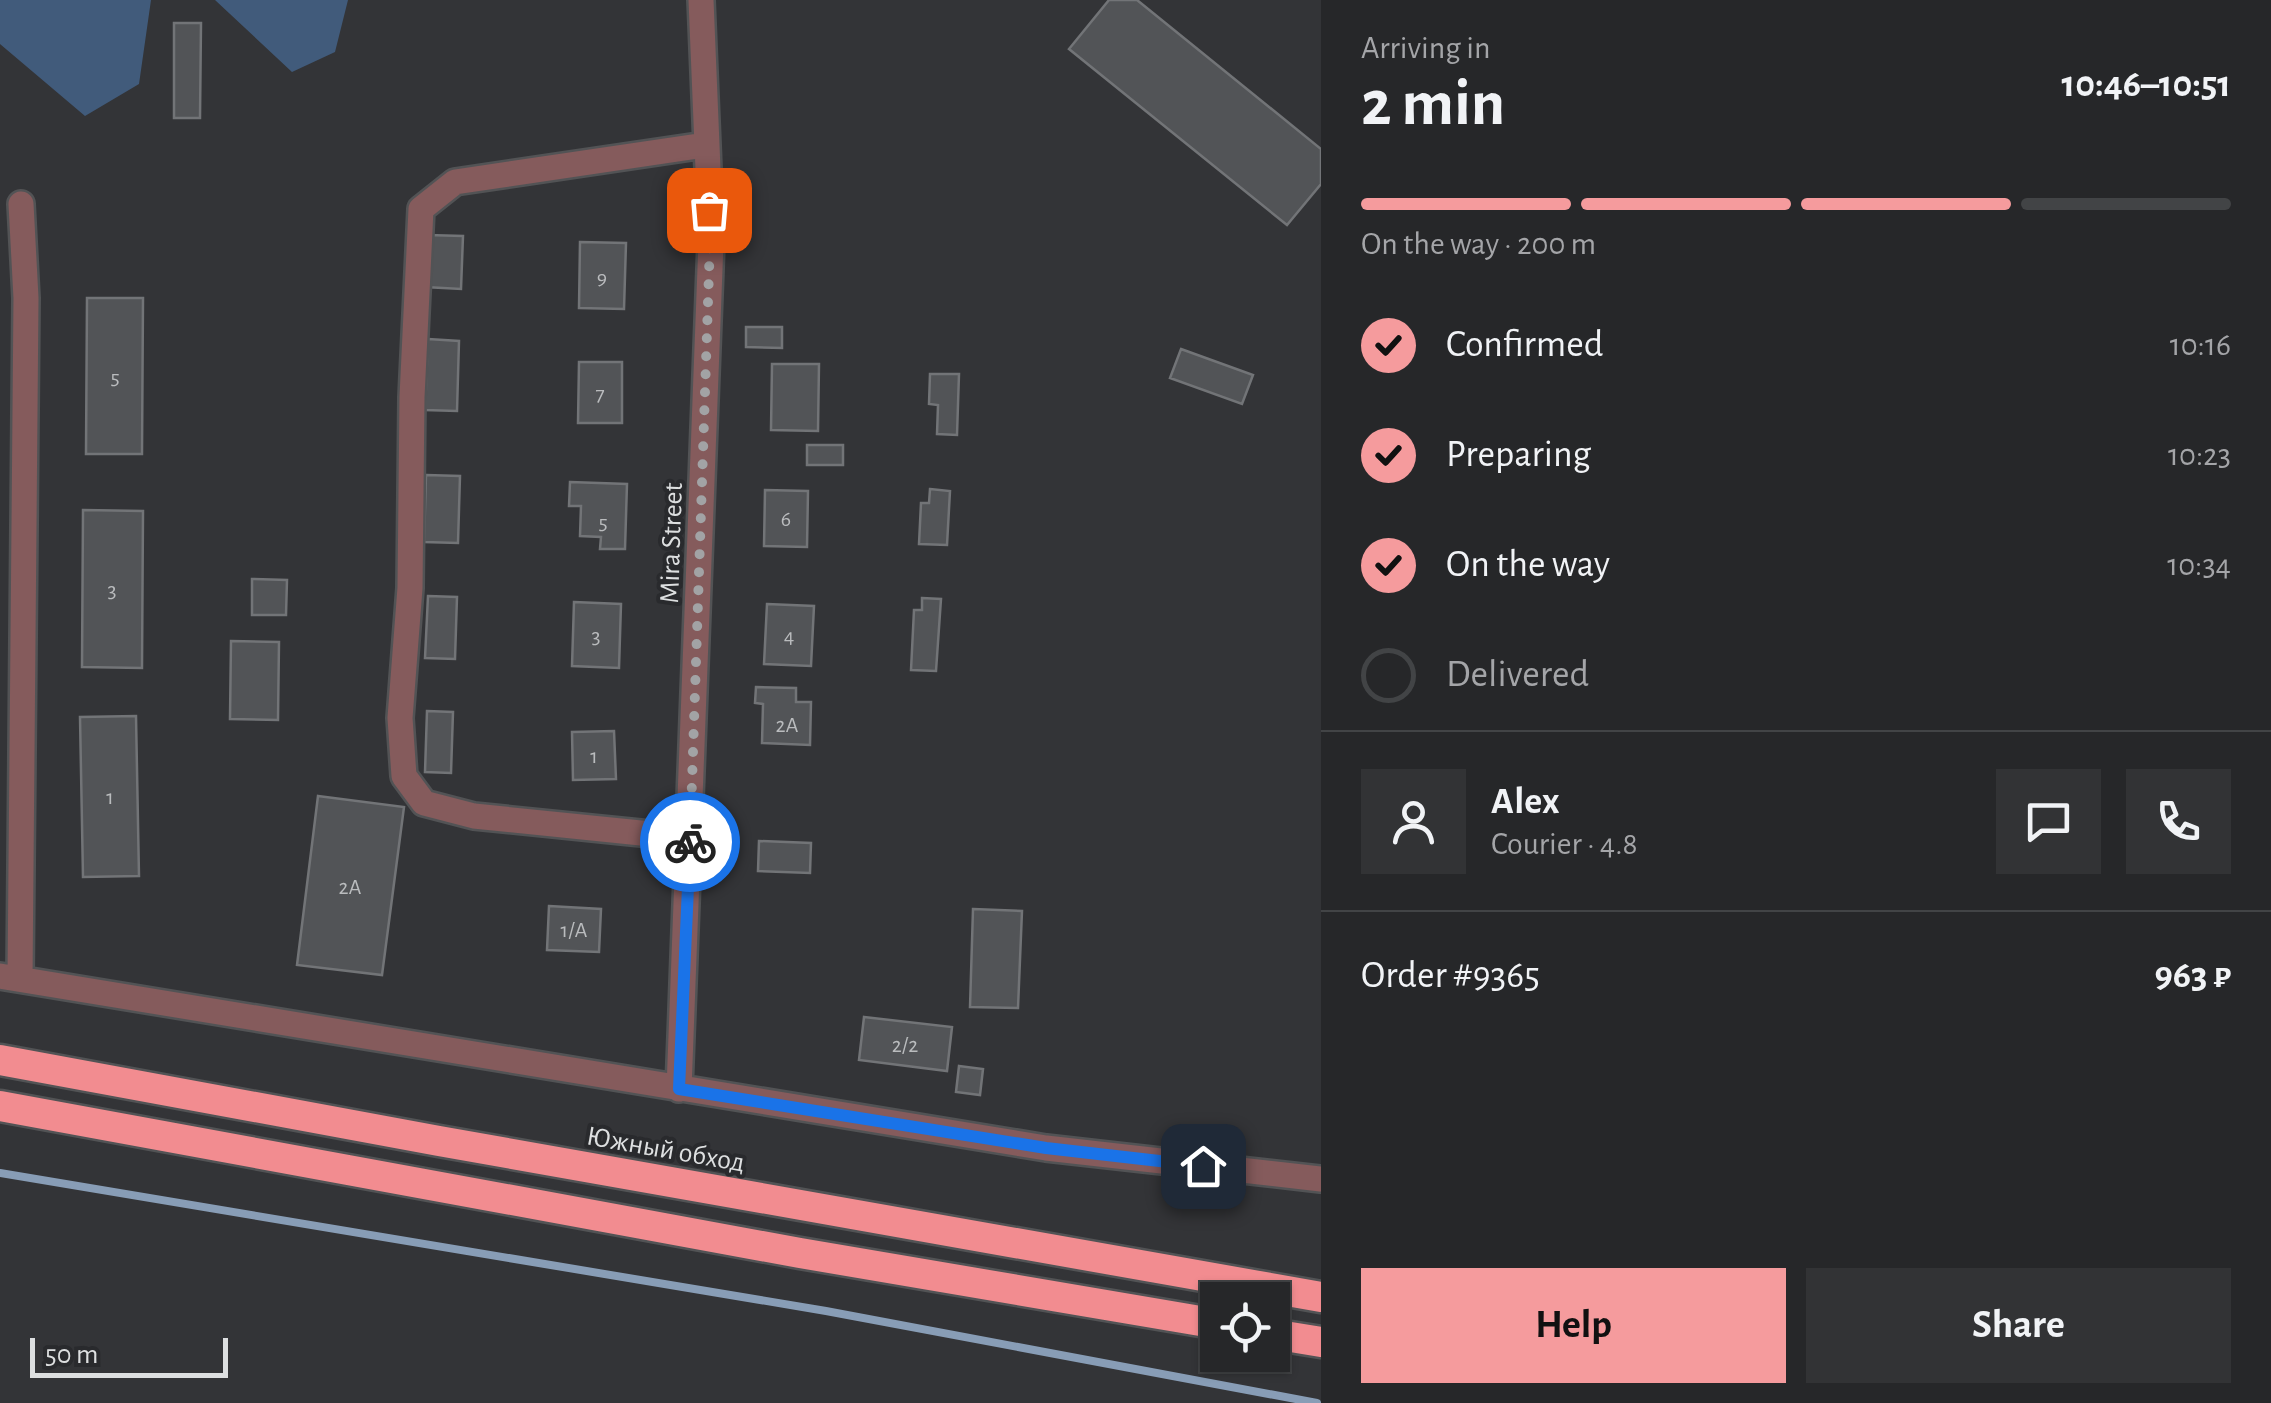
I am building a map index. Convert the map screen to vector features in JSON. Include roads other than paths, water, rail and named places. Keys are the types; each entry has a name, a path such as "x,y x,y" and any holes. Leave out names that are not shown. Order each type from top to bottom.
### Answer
{"highway":[{"name":"Южный обход","path":"0,1060 1321,1297"},
{"path":"0,1106 1200,1321"},
{"path":"1290,1337 1321,1342"}],"street":[{"name":"Mira Street","path":"679,1089 710,242 701,0"},
{"path":"690,838 474,816 424,803 404,776 400,718 410,588 412,397 421,209 456,182 705,146"},
{"path":"21,204 26,298 10,977 1046,1148 1321,1179"}],"waterway":[{"path":"0,1173 826,1311 1317,1403"}]}
